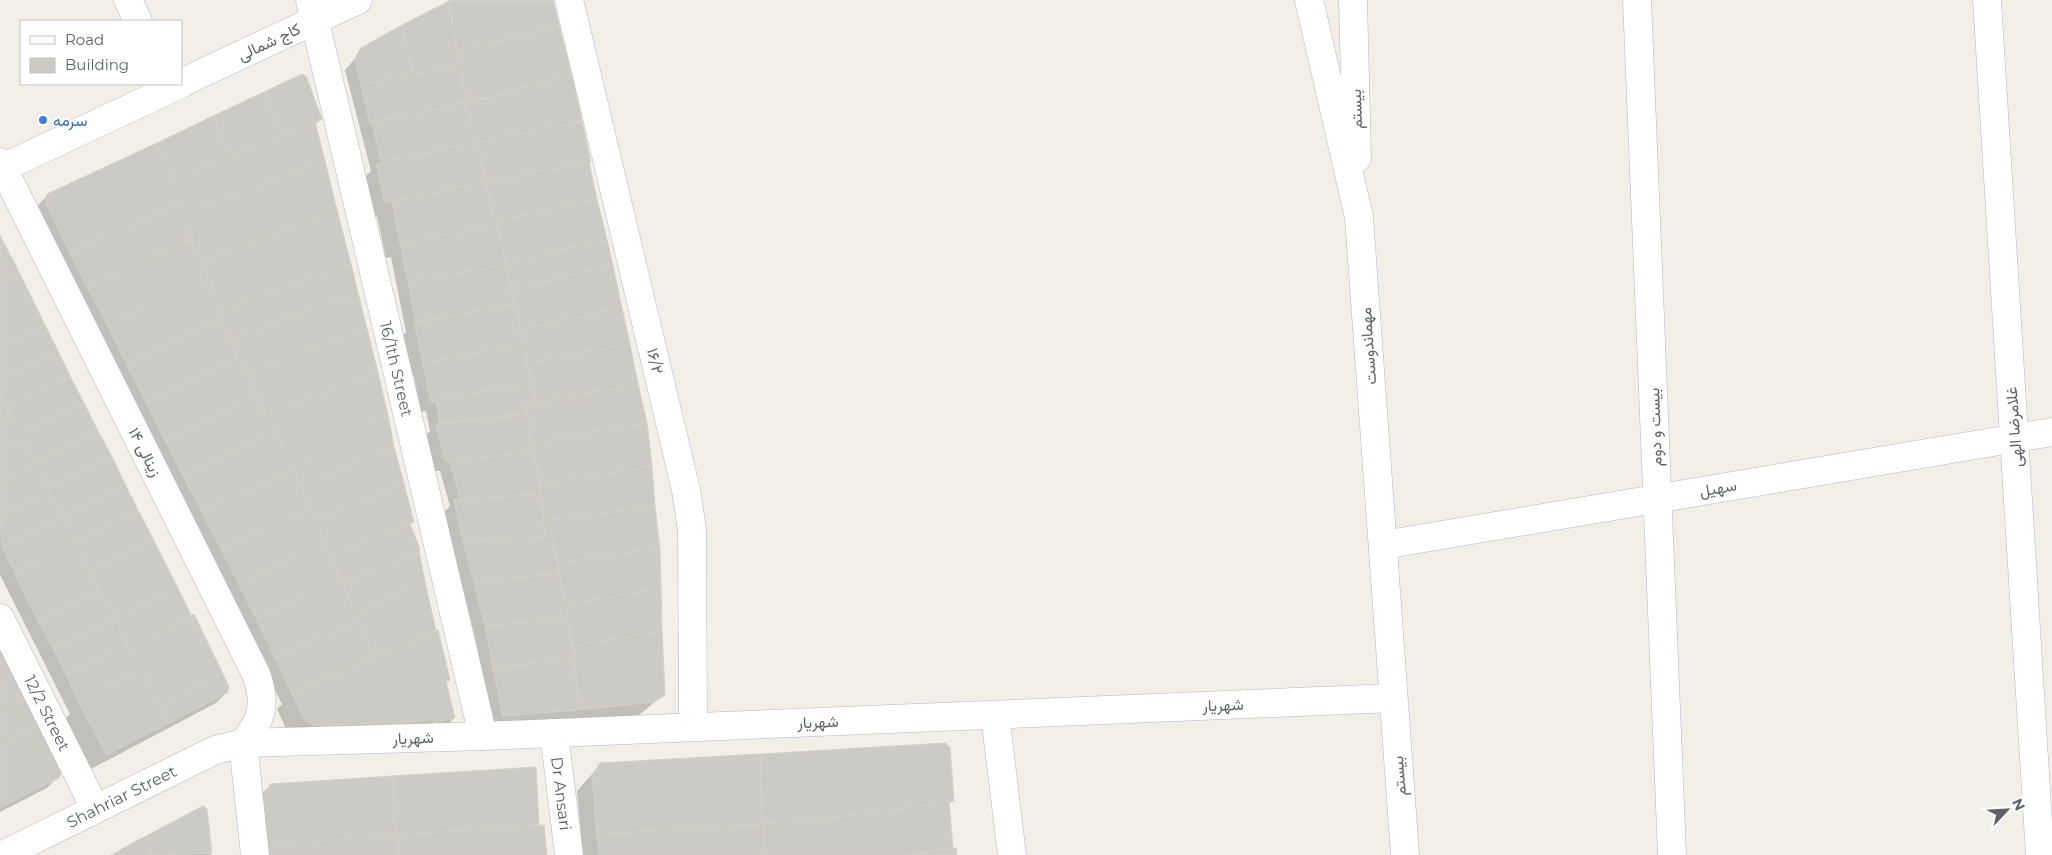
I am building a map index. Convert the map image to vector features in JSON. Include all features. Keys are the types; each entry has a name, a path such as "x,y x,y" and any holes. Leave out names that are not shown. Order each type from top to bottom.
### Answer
{"street":[{"path":"128,0 138,20"},
{"name":"کاج شمالی","path":"182,81 313,10 358,0"},
{"name":"۱۶/۲","path":"569,0 686,490 692,538 692,727"},
{"name":"مهماندوست","path":"1309,0 1359,217 1393,698"},
{"name":"بیستم","path":"1353,0 1359,217"},
{"name":"بیست و دوم","path":"1637,0 1672,855"},
{"name":"غلامرضا الهی","path":"1987,0 2040,855"},
{"name":"16/1th Street","path":"313,10 483,736"},
{"name":"کاج شمالی","path":"1,167 174,85"},
{"name":"زینالی ۱۴","path":"1,167 256,674 260,687 260,716 256,727 243,743"},
{"name":"سهیل","path":"1383,545 2052,432"},
{"name":"12/2 Street","path":"0,618 95,808"},
{"name":"شهریار","path":"243,743 483,736 1393,698"},
{"name":"بیستم","path":"1393,698 1405,855"},
{"path":"995,715 1012,855"},
{"name":"Dr Ansari","path":"554,733 569,855"},
{"path":"243,743 255,855"},
{"name":"Shahriar Street","path":"3,855 215,750 243,743"}],"building":[{"path":"553,0 559,25 458,53 449,1"},
{"path":"449,1 458,64 413,74 402,25"},
{"path":"402,25 413,74 361,86 355,58 361,48"},
{"path":"559,25 572,76 508,91 508,94 466,102 458,53"},
{"path":"458,64 466,102 370,124 361,86"},
{"path":"302,74 306,76 322,119 282,135 264,92"},
{"path":"572,76 582,121 474,143 466,102 508,94 508,91"},
{"path":"264,92 282,135 231,156 213,116"},
{"path":"466,102 474,143 381,163 372,123"},
{"path":"213,116 231,156 172,179 155,144"},
{"path":"582,121 591,162 486,182 477,142"},
{"path":"315,122 325,161 184,213 172,179"},
{"path":"477,142 486,182 385,203 376,164"},
{"path":"155,144 175,185 181,203 70,253 45,202 47,194"},
{"path":"325,161 337,210 201,261 191,240 193,238 184,213"},
{"path":"589,162 597,199 493,222 486,182"},
{"path":"486,182 494,226 400,244 392,202"},
{"path":"597,199 607,240 506,262 497,225 494,226 493,222"},
{"path":"181,203 193,238 88,289 70,253"},
{"path":"337,210 351,264 221,310 201,261"},
{"path":"497,225 506,265 408,282 400,244"},
{"path":"0,235 5,245 0,247"},
{"path":"191,240 209,278 108,327 88,289"},
{"path":"607,240 613,266 511,289 506,262"},
{"path":"5,245 19,272 0,281 0,247"},
{"path":"351,264 358,293 229,340 218,319 221,317 219,311"},
{"path":"506,265 515,304 416,322 408,282"},
{"path":"613,266 622,308 519,329 511,289"},
{"path":"19,272 45,325 0,348 0,281"},
{"path":"209,278 221,310 219,311 221,317 126,364 108,327"},
{"path":"358,293 367,329 245,373 229,340"},
{"path":"515,304 523,345 423,363 414,323"},
{"path":"622,308 630,344 527,363 519,329"},
{"path":"218,319 237,358 146,403 126,364"},
{"path":"45,325 58,351 0,380 0,348"},
{"path":"367,329 378,373 266,415 245,373"},
{"path":"630,344 638,384 534,402 527,363"},
{"path":"523,345 531,385 430,399 423,363"},
{"path":"58,351 71,378 7,410 0,395 0,380"},
{"path":"237,358 257,397 165,441 146,403"},
{"path":"378,373 388,415 294,464 289,453 286,454 272,420 268,422 266,415"},
{"path":"71,378 84,403 19,434 7,410"},
{"path":"638,384 647,423 532,443 526,405"},
{"path":"531,385 534,404 526,405 527,414 440,423 436,401 431,402 430,399"},
{"path":"0,395 9,414 0,419"},
{"path":"257,397 268,422 272,420 276,432 183,475 165,441"},
{"path":"84,403 98,431 34,462 19,434"},
{"path":"9,414 23,441 0,452 0,419"},
{"path":"527,414 534,452 445,462 436,424"},
{"path":"388,415 394,447 301,487 292,467 294,464"},
{"path":"647,423 652,466 540,484 532,443"},
{"path":"98,431 112,457 48,489 34,462"},
{"path":"276,432 286,454 289,453 294,464 294,470 202,512 183,475"},
{"path":"24,440 37,467 0,486 0,452"},
{"path":"394,447 404,484 316,521 301,487"},
{"path":"534,452 541,494 460,500 450,461"},
{"path":"112,457 125,484 62,517 48,489"},
{"path":"652,466 655,507 544,521 540,484"},
{"path":"37,467 49,492 0,517 0,486"},
{"path":"294,470 310,509 221,549 202,512"},
{"path":"125,484 139,512 75,543 62,517"},
{"path":"404,484 414,522 331,556 316,521"},
{"path":"49,492 62,517 2,547 0,517"},
{"path":"541,494 545,537 463,541 454,500"},
{"path":"655,507 660,548 558,563 553,536 545,537 544,521"},
{"path":"310,509 326,544 238,583 221,549"},
{"path":"139,512 153,539 90,571 75,543"},
{"path":"62,517 74,541 14,572 2,547"},
{"path":"410,524 420,549 419,552 343,583 331,556"},
{"path":"553,536 559,574 474,581 463,541"},
{"path":"153,539 177,586 114,618 90,571"},
{"path":"74,541 87,566 26,597 14,572"},
{"path":"326,544 341,580 257,620 238,583"},
{"path":"660,548 661,589 565,604 558,563"},
{"path":"419,552 425,582 355,613 343,583"},
{"path":"87,566 99,590 38,621 26,597"},
{"path":"559,574 568,619 485,626 474,581"},
{"path":"341,580 358,621 275,658 257,620"},
{"path":"425,582 436,631 374,656 355,613"},
{"path":"177,586 191,615 128,646 114,618"},
{"path":"661,589 662,631 573,646 565,604"},
{"path":"99,590 115,618 53,649 38,621"},
{"path":"194,614 206,639 142,671 128,646"},
{"path":"115,618 128,646 66,675 53,649"},
{"path":"568,619 574,657 493,669 485,626"},
{"path":"358,621 374,656 292,693 275,658"},
{"path":"438,630 450,680 446,681 455,718 434,723 433,719 378,727 377,723 314,726 303,718 292,693"},
{"path":"662,631 665,695 654,702 579,710 573,646"},
{"path":"206,639 222,672 159,703 142,671"},
{"path":"128,646 142,669 79,703 66,675"},
{"path":"0,648 11,671 0,677"},
{"path":"574,657 579,710 503,716 493,669"},
{"path":"142,669 171,722 106,755 79,703"},
{"path":"11,671 25,698 0,710 0,677"},
{"path":"222,672 229,687 227,693 171,722 161,702"},
{"path":"25,698 38,724 0,743 0,710"},
{"path":"38,724 62,771 59,778 0,808 0,743"},
{"path":"945,743 950,747 954,801 847,816 762,824 760,754"},
{"path":"760,754 762,824 597,834 592,775 600,763"},
{"path":"536,767 539,825 396,836 392,776"},
{"path":"392,776 396,836 267,845 262,803 270,784"},
{"path":"949,801 953,848 907,855 765,855 764,824 847,816"},
{"path":"203,806 207,809 212,853 152,855 148,835"},
{"path":"764,824 765,855 599,855 597,834"},
{"path":"544,825 547,855 399,855 398,835"},
{"path":"148,835 152,855 111,855 127,846"},
{"path":"398,835 399,855 268,855 267,845"},
{"path":"956,848 957,855 907,855"}],"place":[{"name":"سرمه","path":"43,120"}]}
